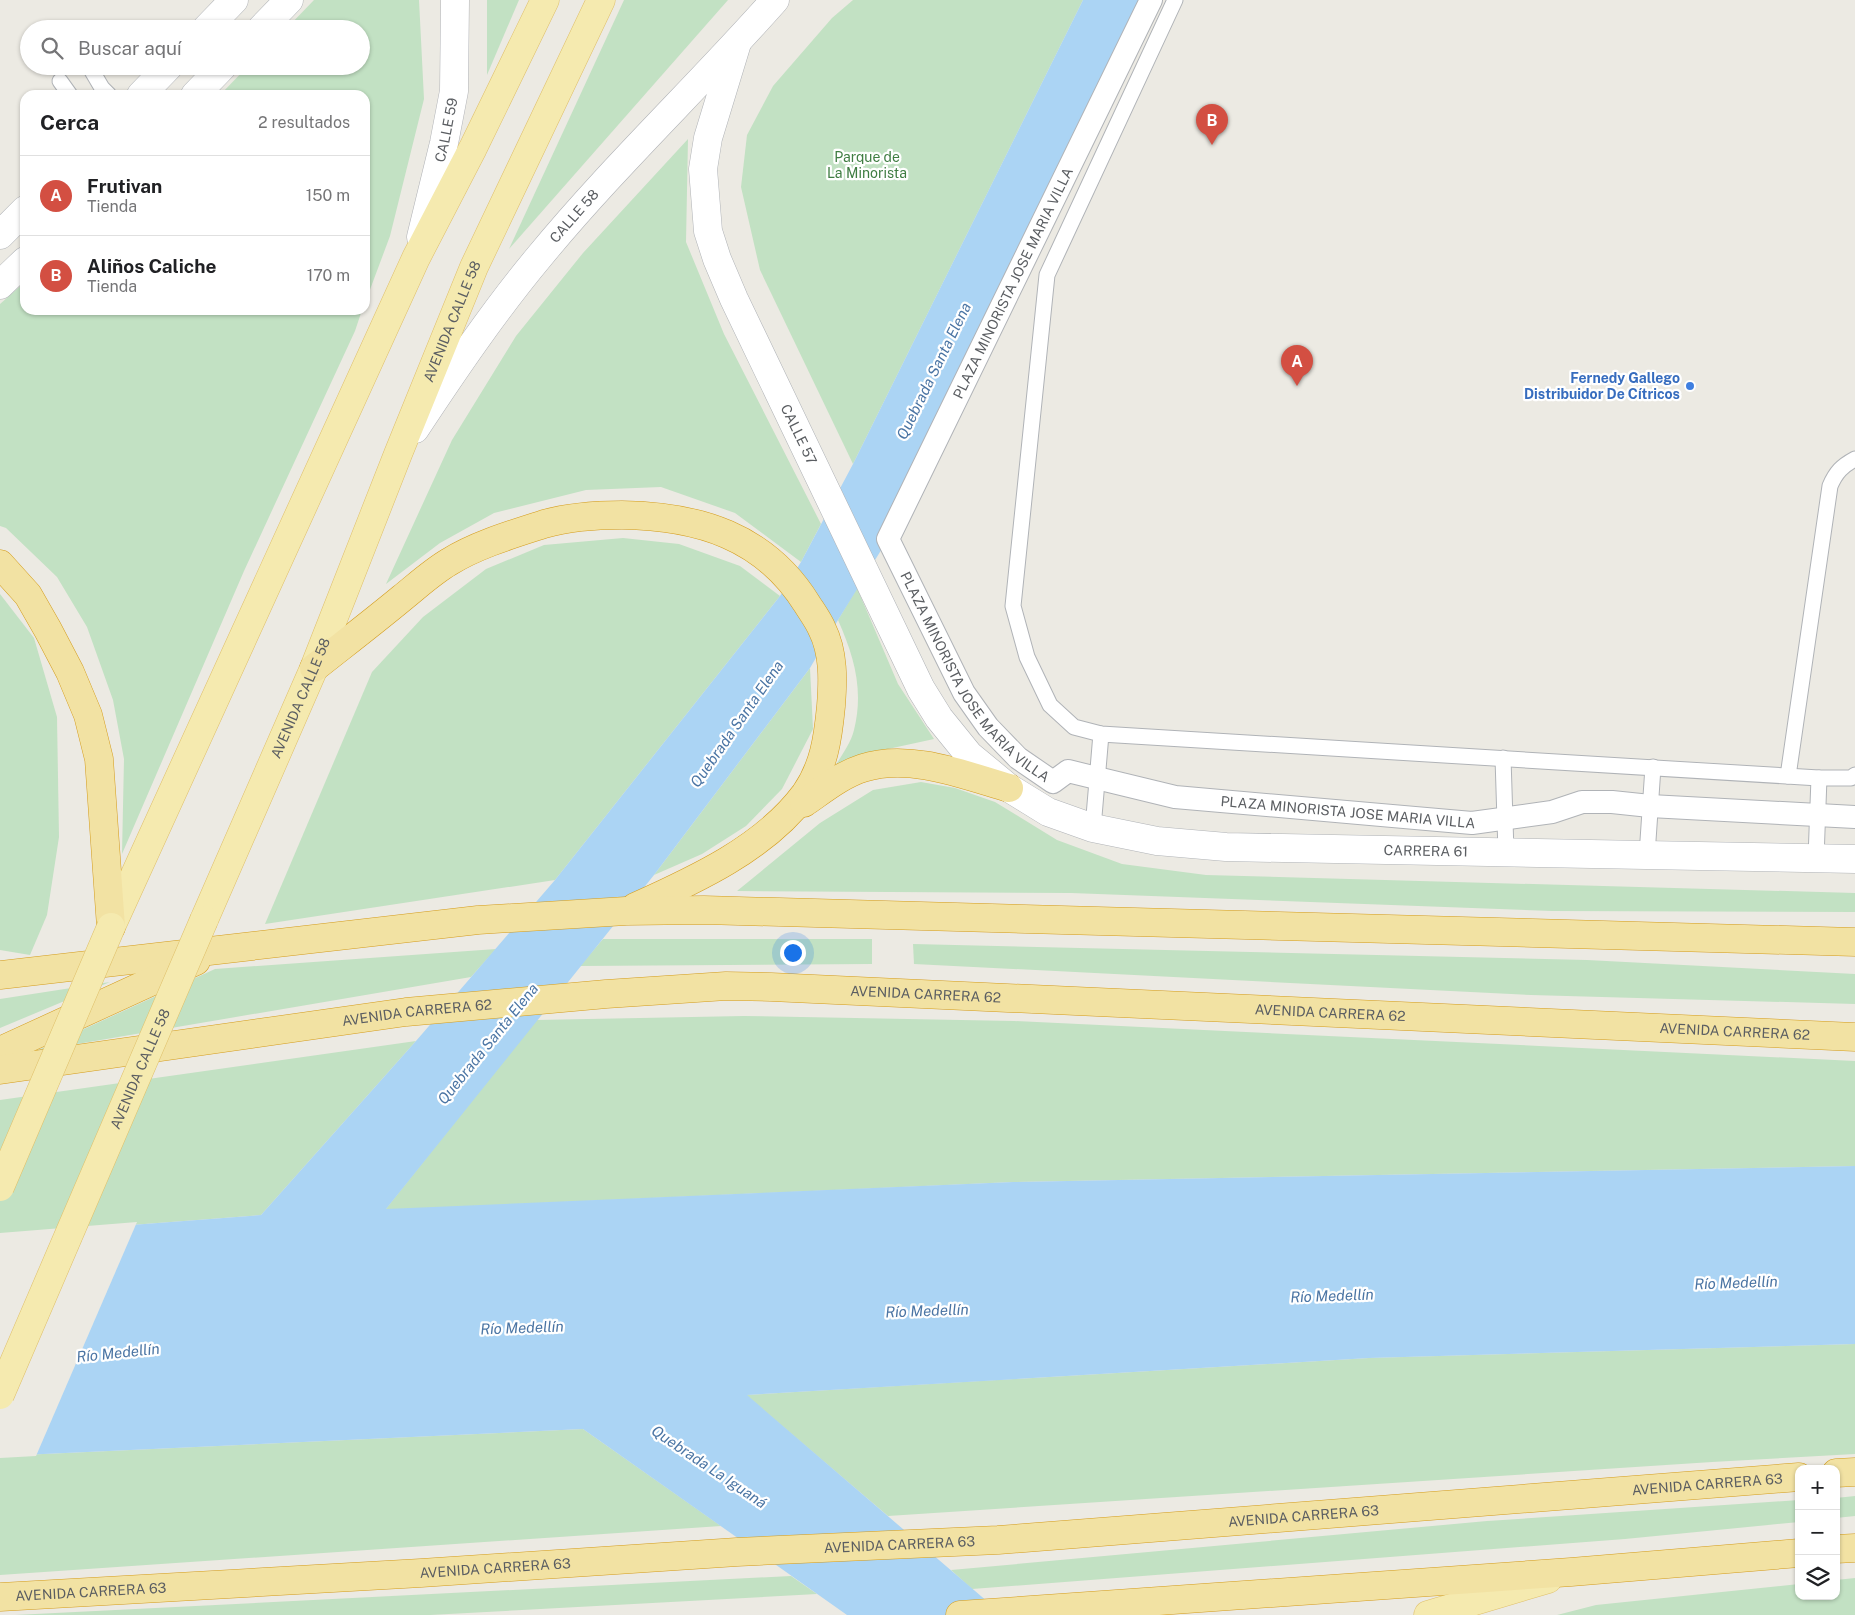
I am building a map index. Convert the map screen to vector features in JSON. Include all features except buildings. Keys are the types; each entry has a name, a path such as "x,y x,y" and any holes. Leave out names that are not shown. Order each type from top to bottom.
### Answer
{"highway":[{"path":"314,668 448,562 494,542 547,523 598,515 648,516 683,520 712,529 742,541 761,552 783,572 803,597 823,630 830,657 833,682 827,744 818,772 805,794 782,820"},
{"path":"0,564 28,595 70,672 88,715 99,760 111,927"},
{"path":"626,911 671,891 720,865 841,778 864,768 881,765 934,765 1009,788"},
{"path":"0,976 478,920 626,911 704,910 1855,942"},
{"path":"0,1051 220,950"},
{"name":"AVENIDA CARRERA 62","path":"0,1070 406,1012 606,994 726,986 1855,1037"},
{"path":"1840,1474 1855,1472"},
{"name":"AVENIDA CARRERA 63","path":"0,1597 421,1573 738,1552 998,1540 1795,1476"},
{"path":"1840,1549 1855,1548"},
{"path":"960,1615 1571,1572 1795,1553"}],"main road":[{"path":"0,1187 111,927 416,258 473,148 545,0"},
{"name":"AVENIDA CALLE 58","path":"0,1395 314,668 474,267 600,0"},
{"path":"1428,1615 1571,1572"}],"street":[{"path":"215,20 234,0"},
{"path":"270,20 289,0"},
{"name":"CALLE 59","path":"416,258 444,143 454,91 455,0"},
{"name":"CALLE 58","path":"398,454 466,354 540,256 600,188 775,0"},
{"name":"PLAZA MINORISTA JOSE MARIA VILLA","path":"1151,0 888,539 964,693 988,727 1018,758 1053,782 1068,771 1175,797 1472,823 1552,812 1582,802 1612,802 1650,806 1855,817"},
{"name":"CALLE 57","path":"737,43 708,138 703,169 708,231 717,259 734,299 921,689 939,718 969,755 1009,788"},
{"path":"146,90 160,75"},
{"path":"200,90 215,75"},
{"path":"0,235 20,215"},
{"path":"0,285 20,266"},
{"name":"CARRERA 61","path":"1009,788 1048,812 1092,828 1157,841 1226,846 1855,859"}],"lane":[{"path":"1175,0 1047,275 1013,606 1027,657 1050,706 1074,727 1101,734 1819,778 1851,778 1855,775"},
{"path":"94,75 104,90"},
{"path":"60,81 66,90"},
{"path":"1788,776 1830,486 1835,474 1844,464 1855,459"},
{"path":"1092,828 1101,734"},
{"path":"1503,758 1506,852"},
{"path":"1647,855 1653,767"},
{"path":"1816,858 1819,778"}],"green space":[{"path":"314,0 419,0 424,99 390,236 370,290 370,90 225,90 239,75 370,75 370,20 295,20"},
{"path":"487,0 519,0 487,75"},
{"path":"624,0 728,0 509,249"},
{"name":"Parque de La Minorista","path":"853,0 1083,0 853,464 760,270 741,187 747,135 773,86 832,18"},
{"path":"688,139 686,242 724,334 821,524 801,562 735,513 661,487 586,490 494,513 440,543 386,584 452,440 516,336 583,253"},
{"path":"20,286 20,315 360,315 355,331 244,571 122,854 124,759 113,700 87,627 57,577 6,528 0,526 0,304"},
{"path":"623,538 679,544 740,566 780,596 555,880 265,924 372,672 423,617 486,569 544,545"},
{"path":"857,588 898,684 934,739 865,754 834,768 851,740 857,715 858,687 856,674 849,647 838,620"},
{"path":"0,594 34,638 57,717 59,837 47,915 30,955 0,950"},
{"path":"810,668 813,729 782,789 746,826 702,854 654,875"},
{"path":"921,782 955,788 995,802 1057,840 1122,864 1206,875 1855,893 1855,912 1552,911 1071,893 737,891 820,823 873,790"},
{"path":"603,939 872,939 872,964 580,966"},
{"path":"913,944 1587,960 1855,974 1855,1004 1531,995 914,964"},
{"path":"496,949 471,977 36,1051 215,969"},
{"path":"110,982 0,1028 0,999"},
{"path":"744,1016 1014,1021 1855,1061 1855,1166 1013,1182 385,1210 536,1020"},
{"path":"416,1041 261,1215 0,1235 0,1100"},
{"path":"1855,1344 1855,1454 888,1516 746,1395 1369,1358"},
{"path":"583,1429 721,1526 0,1575 0,1456"},
{"path":"1855,1496 1855,1516 1840,1518 1840,1498"},
{"path":"1795,1500 1795,1522 1625,1539 972,1589 951,1570 1487,1521"},
{"path":"791,1576 817,1594 430,1615 15,1615"},
{"path":"1855,1578 1855,1615 1557,1615 1596,1605 1795,1584 1795,1600 1840,1600 1840,1580"}],"water":[{"path":"1083,0 1151,0 888,539 810,668 654,875 386,1209 1013,1182 1855,1166 1855,1344 1369,1358 747,1395 1003,1615 847,1615 583,1429 0,1456 0,1235 261,1215 416,1041 555,880 780,596 801,562 853,464"}],"pier":[{"path":"137,1222 36,1456 0,1458 0,1233"}],"place":[{"name":"Aliños Caliche","path":"1212,145"},
{"name":"Frutivan","path":"1297,386"},
{"name":"Fernedy Gallego Distribuidor De Cítricos","path":"1690,386"}],"water label":[{"name":"Quebrada Santa Elena","path":"934,371"},
{"name":"Quebrada Santa Elena","path":"737,724"},
{"name":"Quebrada Santa Elena","path":"488,1044"},
{"name":"Río Medellín","path":"1736,1283"},
{"name":"Río Medellín","path":"1332,1296"},
{"name":"Río Medellín","path":"927,1311"},
{"name":"Río Medellín","path":"522,1328"},
{"name":"Río Medellín","path":"118,1353"},
{"name":"Quebrada La Iguaná","path":"709,1467"}]}
